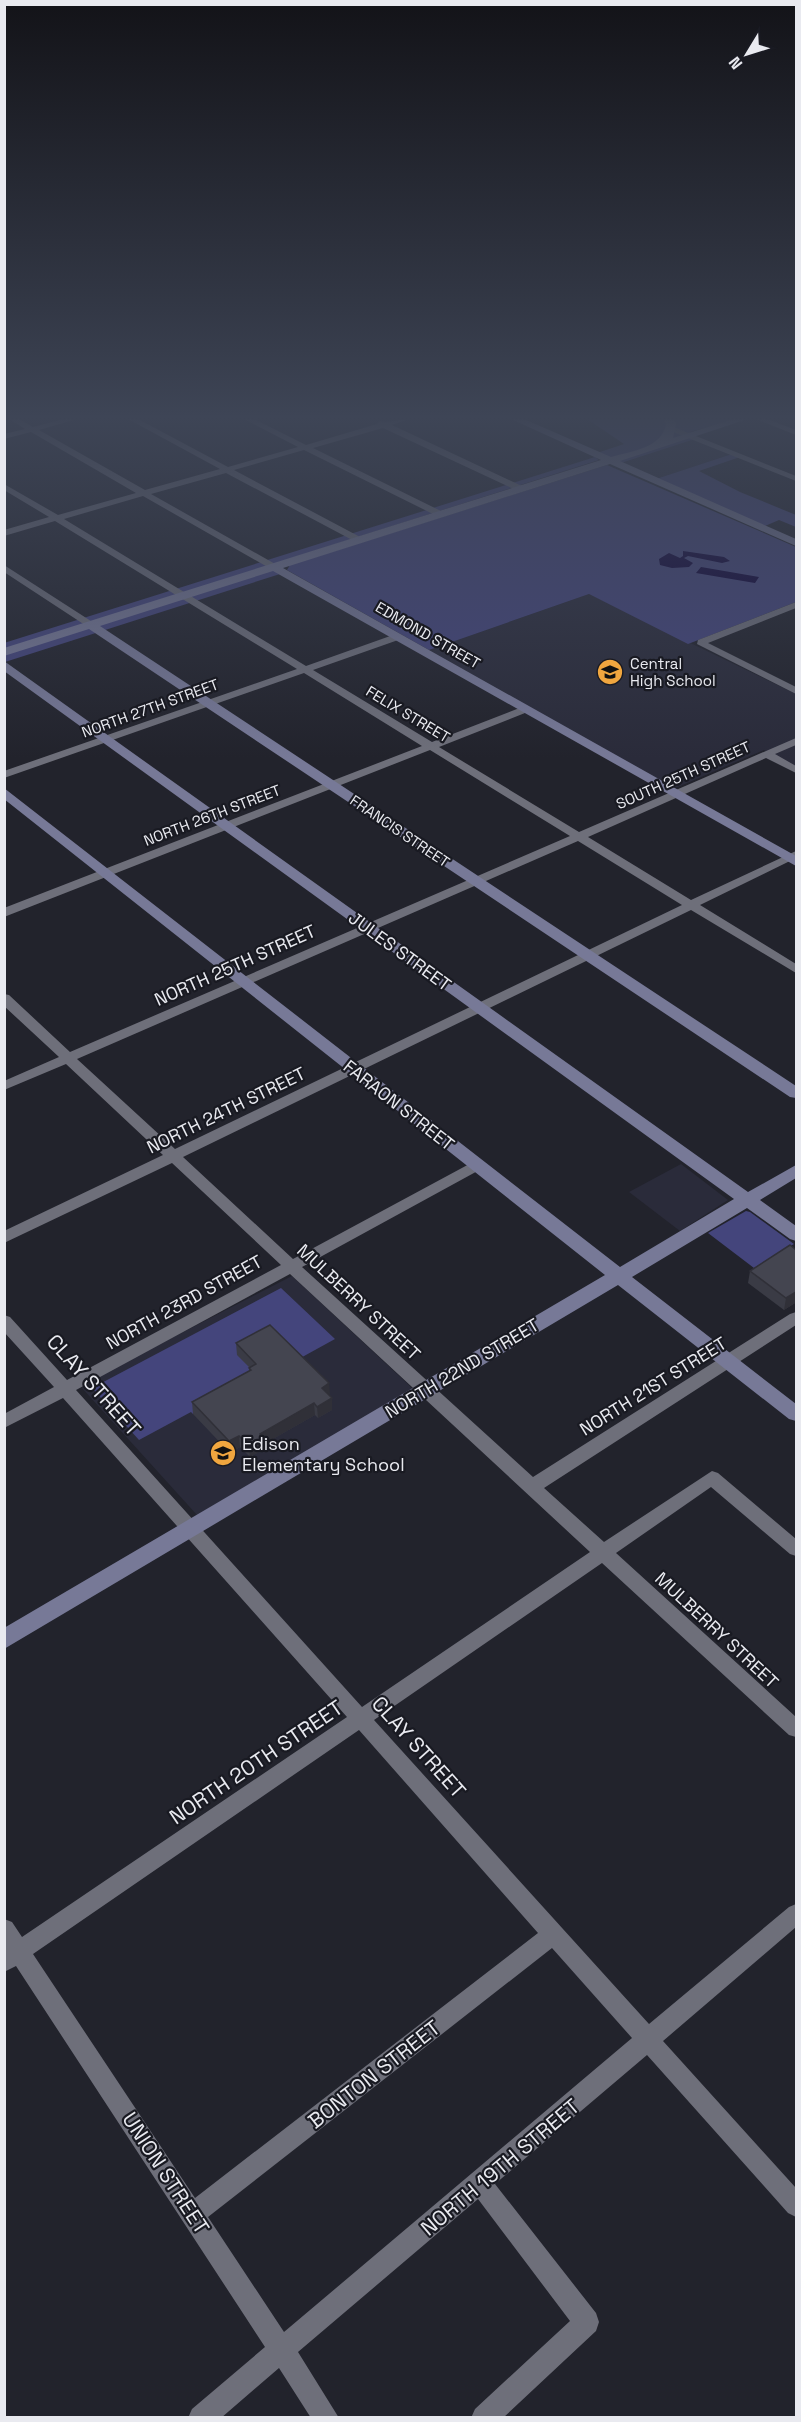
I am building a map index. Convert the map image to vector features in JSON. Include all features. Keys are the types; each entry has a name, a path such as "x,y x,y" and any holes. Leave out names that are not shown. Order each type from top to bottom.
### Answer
{"street":[{"name":"FELIX STREET","path":"80,532 796,969"},
{"name":"EDMOND STREET","path":"212,532 794,858"},
{"path":"344,532 359,540"},
{"path":"4,652 384,532"},
{"path":"771,532 796,543"},
{"name":"FRANCIS STREET","path":"4,568 796,1093"},
{"path":"796,605 702,642 796,691"},
{"path":"782,610 796,618"},
{"name":"NORTH 27TH STREET","path":"4,775 396,637"},
{"name":"JULES STREET","path":"4,665 796,1235"},
{"name":"NORTH 26TH STREET","path":"4,913 526,709"},
{"name":"SOUTH 25TH STREET","path":"581,837 796,741"},
{"path":"766,754 796,770"},
{"name":"FARAON STREET","path":"4,792 242,982 796,1414"},
{"name":"NORTH 25TH STREET","path":"4,1086 581,837"},
{"name":"NORTH 24TH STREET","path":"4,1238 352,1068 794,858"},
{"name":"MULBERRY STREET","path":"4,998 290,1265 796,1729"},
{"name":"NORTH 23RD STREET","path":"4,1422 478,1165"},
{"name":"NORTH 22ND STREET","path":"4,1640 191,1527 796,1171"},
{"name":"NORTH 21ST STREET","path":"531,1487 796,1318"},
{"name":"CLAY STREET","path":"4,1322 67,1388 796,2205"},
{"name":"NORTH 20TH STREET","path":"12,1957 712,1478 796,1549"},
{"name":"NORTH 19TH STREET","path":"201,2418 796,1914"},
{"name":"UNION STREET","path":"4,1929 12,1957 193,2214 326,2418"},
{"name":"BONTON STREET","path":"193,2214 554,1934"},
{"path":"480,2183 587,2322 484,2418"}],"shaded area":[{"path":"357,532 373,532 267,566 280,574 5,662 4,643"},
{"path":"395,532 761,532 796,547 796,602 688,644 589,594 429,650 287,570 290,565"},
{"path":"683,551 724,557 730,561 722,563 688,556 684,558 693,563 689,567 672,568 660,565 659,559 669,553 680,558 683,556"},
{"path":"701,567 759,577 755,583 696,573"},
{"name":"Central High School","path":"589,594 796,694 796,767 764,750 678,787 671,787 429,650"},
{"path":"681,1164 728,1200 680,1231 629,1192"},
{"path":"746,1211 794,1244 754,1268 708,1233"},
{"name":"Edison Elementary School","path":"292,1276 412,1390 197,1515 82,1388 88,1381"},
{"path":"281,1288 335,1339 295,1361 257,1375 193,1414 191,1412 139,1440 92,1388"}],"building":[{"path":"790,1245 796,1250 796,1292 786,1298 750,1271"},
{"name":"Edison Elementary School","path":"270,1325 329,1383 322,1388 332,1398 317,1407 314,1403 260,1434 263,1438 249,1446 239,1436 229,1441 192,1402 251,1370 249,1368 256,1364 236,1343"}],"place":[{"name":"Central High School","path":"610,672"},
{"name":"Edison Elementary School","path":"223,1453"}]}
